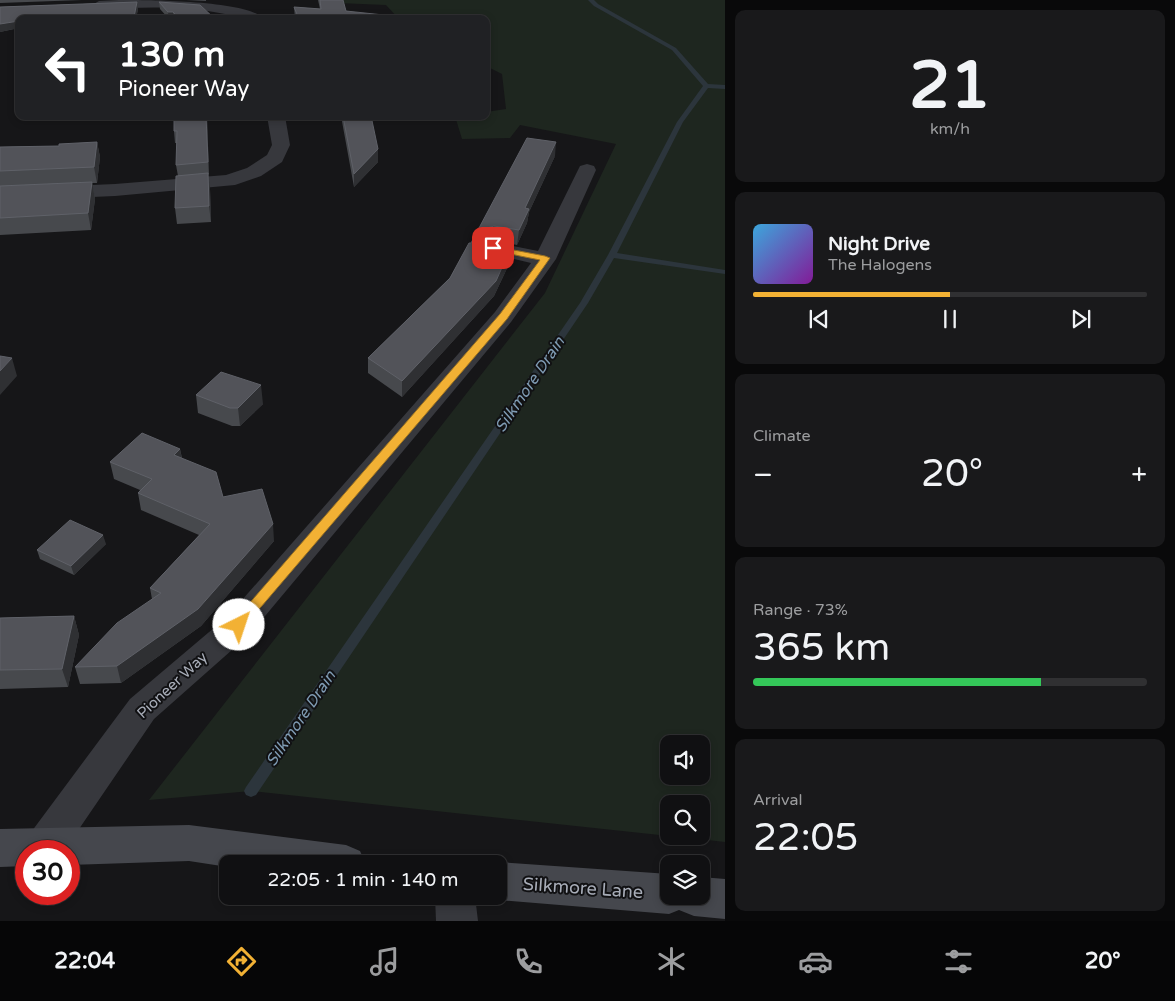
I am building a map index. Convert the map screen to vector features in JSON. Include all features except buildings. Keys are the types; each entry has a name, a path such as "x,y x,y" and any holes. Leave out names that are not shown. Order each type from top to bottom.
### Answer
{"street":[{"path":"82,6 103,3 177,2 208,4 241,11 249,15"},
{"path":"0,195 115,190 228,181 254,172 274,158 281,145 277,120"},
{"name":"Pioneer Way","path":"49,840 142,709 239,625 503,316 545,258 588,170"},
{"path":"493,248 545,258"},
{"path":"80,847 189,844 275,855"},
{"path":"0,848 15,848"},
{"name":"Silkmore Lane","path":"507,882 660,893"},
{"path":"710,898 725,899"},
{"path":"456,905 457,921"}],"shaded area":[{"path":"324,0 725,0 725,842 710,840 710,795 660,795 660,835 251,791 149,800 545,293 616,144 520,125 510,138 462,139 456,120 490,120 490,111 506,109 502,74 490,68 490,15 395,15 386,5 338,3"}],"waterway":[{"name":"Silkmore Drain","path":"591,0 596,5 674,49 706,86"},
{"name":"Silkmore Drain","path":"612,255 680,122 706,86"},
{"path":"706,86 725,87"},
{"name":"Silkmore Drain","path":"251,791 584,303 612,255"},
{"path":"612,255 725,272"}],"route":[{"path":"239,625 503,316 545,258 493,248"}]}
